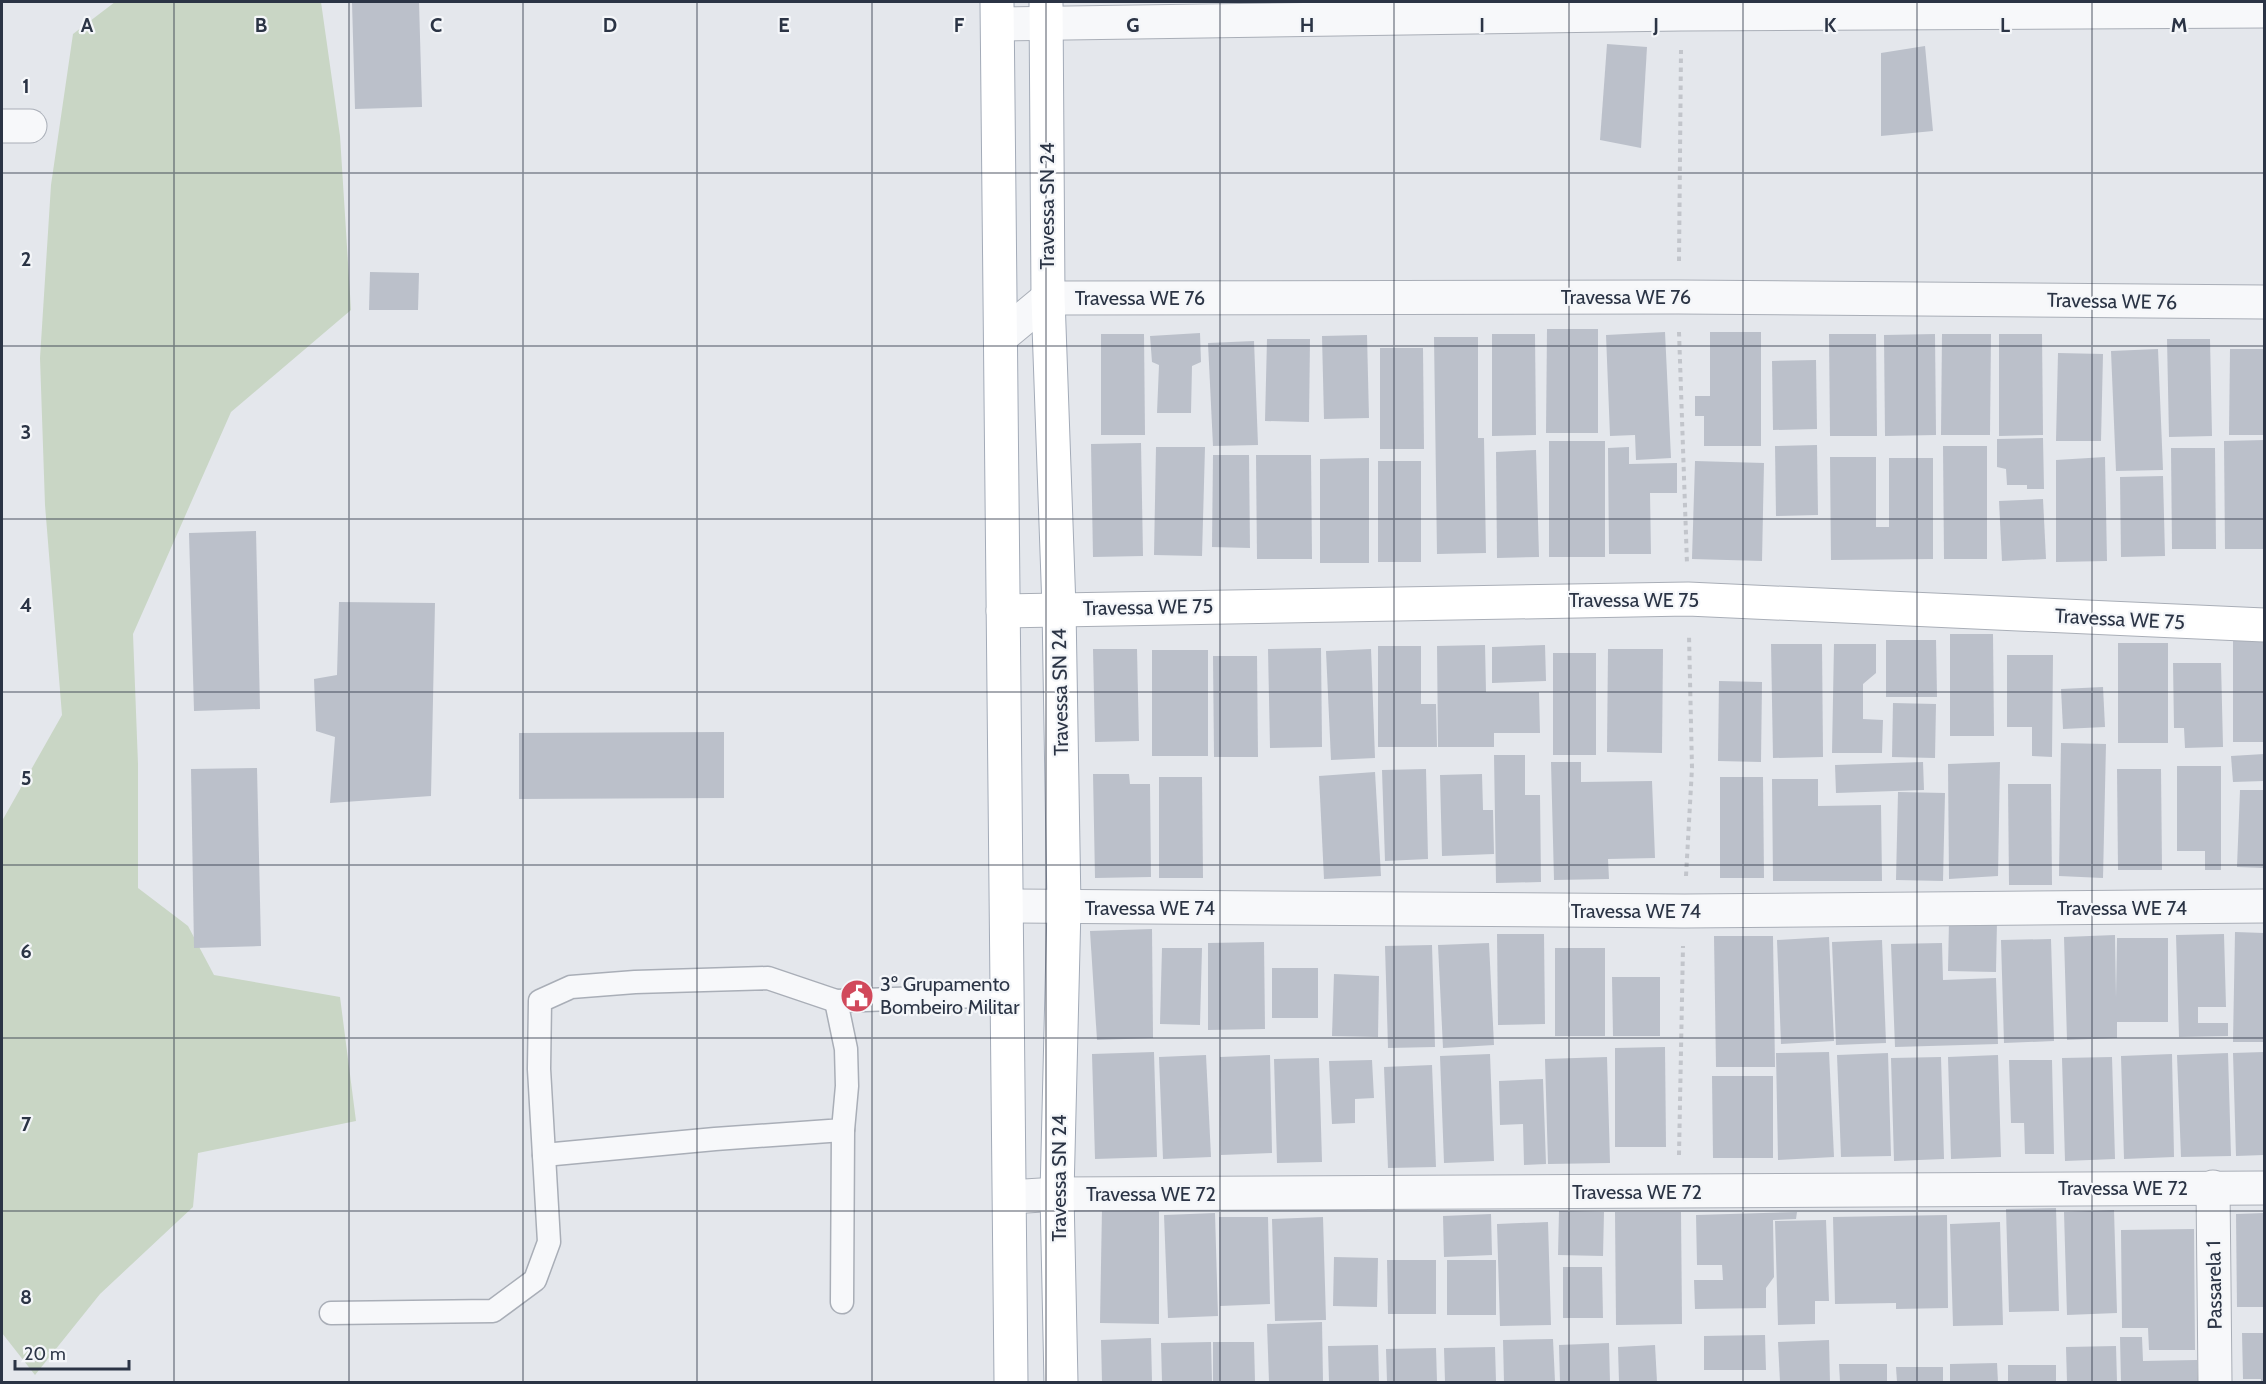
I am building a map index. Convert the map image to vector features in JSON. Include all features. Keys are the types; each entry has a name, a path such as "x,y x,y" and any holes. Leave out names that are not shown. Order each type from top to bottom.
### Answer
{"main road":[{"name":"Travessa SN 24","path":"1047,12 1048,298 1059,609 1064,907 1057,1194 1061,1383"},
{"path":"997,13 1011,1383"},
{"name":"Travessa WE 75","path":"1003,611 1688,599 2265,625"}],"street":[{"path":"997,13 1681,14 2265,11"},
{"name":"Travessa WE 76","path":"1001,338 1048,298 1678,297 2265,302"},
{"name":"Travessa WE 74","path":"1007,906 1684,911 2265,906"},
{"name":"Passarela 1","path":"2213,1187 2215,1383"},
{"name":"Travessa WE 72","path":"1010,1197 1057,1194 2265,1188"}],"lane":[{"path":"331,1312 493,1311 535,1280 549,1242 539,1069 540,1000 571,987 635,982 768,978 836,1001 1008,995"},
{"path":"836,1001 846,1049 847,1086 843,1130 842,1302"},
{"path":"544,1155 715,1138 843,1130"}],"green space":[{"path":"115,2 321,2 340,136 351,310 231,412 133,634 138,764 138,888 188,926 214,975 340,997 356,1121 198,1153 193,1207 100,1294 35,1375 2,1333 2,821 62,715 45,505 40,358 51,185 73,34"}],"building":[{"path":"352,2 419,2 422,107 355,109"},
{"path":"1607,44 1647,47 1641,148 1600,140"},
{"path":"1925,46 1933,131 1881,136 1881,53"},
{"path":"370,272 419,273 418,310 369,310"},
{"path":"1547,329 1598,329 1598,433 1546,433"},
{"path":"1665,332 1671,458 1636,460 1635,435 1610,436 1606,335"},
{"path":"1710,332 1761,332 1761,446 1704,446 1704,416 1695,416 1695,396 1710,396"},
{"path":"1200,333 1201,362 1192,366 1191,413 1157,413 1159,365 1152,362 1150,336"},
{"path":"1101,334 1144,334 1145,435 1101,435"},
{"path":"1492,334 1535,334 1536,435 1492,436"},
{"path":"1829,334 1876,334 1877,436 1830,436"},
{"path":"1935,334 1936,435 1885,436 1884,335"},
{"path":"1942,334 1991,334 1990,435 1941,435"},
{"path":"1999,334 2042,334 2043,435 1999,436"},
{"path":"1367,335 1369,418 1324,419 1322,336"},
{"path":"1434,337 1478,337 1478,438 1484,438 1486,553 1437,554"},
{"path":"1267,339 1310,339 1309,422 1265,421"},
{"path":"2167,339 2210,339 2212,436 2169,437"},
{"path":"1254,341 1258,445 1213,446 1208,343"},
{"path":"1380,348 1423,348 1424,449 1380,449"},
{"path":"2158,349 2163,470 2116,471 2111,351"},
{"path":"2230,349 2264,349 2264,435 2229,435"},
{"path":"2058,353 2103,354 2101,441 2056,441"},
{"path":"1816,360 1817,429 1773,430 1772,361"},
{"path":"2043,438 2044,489 2027,489 2027,485 2007,485 2006,469 1997,467 1997,439"},
{"path":"2264,440 2264,549 2225,549 2224,441"},
{"path":"1549,441 1605,441 1605,557 1549,557"},
{"path":"1141,443 1143,556 1093,557 1091,444"},
{"path":"1817,445 1818,515 1776,516 1775,446"},
{"path":"1943,446 1987,446 1987,559 1944,559"},
{"path":"1156,447 1205,447 1202,556 1154,555"},
{"path":"1629,447 1629,464 1677,463 1677,493 1650,493 1651,554 1609,554 1608,448"},
{"path":"2171,448 2215,448 2216,549 2172,549"},
{"path":"1536,450 1539,557 1497,558 1496,452"},
{"path":"1213,455 1249,455 1250,548 1212,547"},
{"path":"1256,455 1311,455 1312,559 1257,559"},
{"path":"1830,457 1876,457 1876,527 1889,527 1889,458 1933,458 1933,559 1831,560"},
{"path":"2105,457 2107,561 2056,562 2056,460"},
{"path":"1369,458 1369,563 1320,563 1320,459"},
{"path":"1378,461 1421,461 1421,562 1378,562"},
{"path":"1695,461 1764,463 1762,561 1692,559"},
{"path":"2163,476 2165,556 2121,557 2120,477"},
{"path":"2043,499 2046,559 2002,561 1999,501"},
{"path":"256,531 260,709 194,711 189,533"},
{"path":"339,602 435,603 431,796 330,803 335,737 316,731 314,679 337,675"},
{"path":"1950,634 1993,634 1994,736 1950,736"},
{"path":"1886,640 1936,640 1937,697 1886,697"},
{"path":"2233,641 2264,641 2264,742 2233,742"},
{"path":"2118,643 2168,643 2168,743 2118,743"},
{"path":"1771,644 1822,644 1823,757 1773,758"},
{"path":"1834,644 1876,644 1876,673 1863,684 1863,719 1883,720 1882,753 1832,753"},
{"path":"1485,645 1486,692 1539,692 1540,733 1494,733 1494,747 1438,747 1437,646"},
{"path":"1545,645 1546,681 1492,683 1492,647"},
{"path":"1378,646 1421,646 1421,704 1436,704 1437,747 1378,747"},
{"path":"1321,648 1322,747 1270,748 1268,649"},
{"path":"1093,649 1137,649 1139,741 1095,742"},
{"path":"1371,649 1375,758 1331,760 1326,651"},
{"path":"1608,649 1663,649 1662,753 1607,752"},
{"path":"1152,650 1208,650 1208,756 1152,756"},
{"path":"1553,653 1596,653 1596,755 1553,755"},
{"path":"2007,655 2053,655 2052,757 2032,756 2032,727 2007,727"},
{"path":"1213,656 1257,656 1258,757 1214,757"},
{"path":"2173,663 2221,663 2223,747 2185,748 2184,728 2174,728"},
{"path":"1719,681 1762,682 1761,762 1718,761"},
{"path":"2103,687 2105,727 2063,729 2061,689"},
{"path":"1893,703 1936,704 1935,758 1892,757"},
{"path":"724,732 724,798 519,799 519,733"},
{"path":"2061,743 2106,744 2103,878 2059,876"},
{"path":"2264,754 2264,781 2233,782 2231,756"},
{"path":"1494,755 1525,755 1525,795 1540,795 1541,882 1496,883"},
{"path":"1551,762 1581,762 1581,782 1652,781 1655,858 1608,859 1609,879 1554,880"},
{"path":"1923,762 1924,790 1836,793 1835,765"},
{"path":"2000,762 1998,876 1949,879 1948,764"},
{"path":"2177,766 2221,766 2221,870 2205,870 2205,851 2177,851"},
{"path":"257,768 261,946 194,948 191,769"},
{"path":"1426,769 1428,859 1385,861 1382,770"},
{"path":"2117,769 2161,769 2162,870 2118,870"},
{"path":"1375,772 1381,876 1324,879 1319,776"},
{"path":"1093,774 1129,774 1130,784 1150,784 1151,877 1095,878"},
{"path":"1482,774 1483,810 1493,810 1494,854 1442,856 1440,775"},
{"path":"1159,777 1202,777 1203,878 1159,878"},
{"path":"1720,777 1763,777 1764,878 1720,878"},
{"path":"1772,779 1818,779 1818,806 1881,805 1882,881 1773,881"},
{"path":"2008,784 2051,784 2052,885 2009,885"},
{"path":"2240,790 2264,790 2264,868 2237,867"},
{"path":"1898,792 1945,793 1943,881 1896,880"},
{"path":"1949,920 1997,920 1996,972 1948,971"},
{"path":"1152,929 1153,1038 1097,1040 1090,931"},
{"path":"2235,932 2264,933 2264,1042 2233,1042"},
{"path":"1497,934 1544,934 1545,1024 1498,1025"},
{"path":"2224,934 2226,1007 2198,1007 2198,1023 2228,1023 2228,1036 2179,1037 2176,935"},
{"path":"2115,935 2116,998 2117,938 2168,938 2168,1022 2117,1022 2117,1038 2067,1040 2064,937"},
{"path":"1714,936 1773,936 1775,1067 1716,1067"},
{"path":"1829,937 1834,1041 1781,1044 1777,940"},
{"path":"2051,939 2054,1041 2004,1043 2001,940"},
{"path":"1882,940 1886,1043 1836,1045 1832,942"},
{"path":"1264,942 1265,1029 1208,1030 1208,943"},
{"path":"1489,943 1494,1045 1443,1048 1438,945"},
{"path":"1942,943 1943,980 1996,978 1998,1044 1895,1047 1891,944"},
{"path":"1432,945 1435,1047 1388,1048 1385,946"},
{"path":"1162,948 1202,948 1200,1025 1160,1024"},
{"path":"1555,948 1605,948 1605,1036 1555,1036"},
{"path":"1272,968 1318,968 1318,1018 1272,1018"},
{"path":"1334,974 1379,976 1378,1037 1332,1036"},
{"path":"1612,977 1660,977 1660,1036 1613,1036"},
{"path":"1665,1047 1666,1147 1615,1147 1615,1048"},
{"path":"1154,1052 1157,1157 1095,1159 1092,1054"},
{"path":"1829,1052 1834,1157 1778,1160 1776,1053"},
{"path":"2264,1052 2264,1155 2236,1156 2233,1053"},
{"path":"1888,1053 1891,1156 1841,1157 1837,1055"},
{"path":"2228,1053 2231,1156 2181,1157 2177,1055"},
{"path":"1490,1054 1494,1161 1444,1163 1440,1056"},
{"path":"2172,1054 2174,1157 2124,1159 2121,1056"},
{"path":"1206,1055 1211,1157 1163,1159 1159,1057"},
{"path":"1270,1055 1272,1153 1221,1155 1220,1057"},
{"path":"1998,1055 2001,1157 1951,1159 1948,1057"},
{"path":"1607,1057 1610,1163 1548,1164 1545,1059"},
{"path":"1941,1057 1944,1159 1894,1161 1891,1058"},
{"path":"2112,1057 2115,1159 2065,1161 2062,1058"},
{"path":"1319,1058 1322,1162 1277,1163 1274,1059"},
{"path":"1372,1060 1374,1098 1355,1099 1355,1123 1332,1124 1329,1061"},
{"path":"2009,1060 2052,1060 2054,1154 2025,1154 2024,1123 2011,1123"},
{"path":"1432,1065 1436,1167 1388,1168 1384,1067"},
{"path":"1712,1076 1773,1076 1773,1158 1713,1158"},
{"path":"1543,1079 1546,1164 1524,1165 1523,1124 1500,1125 1499,1081"},
{"path":"1102,1208 1159,1210 1159,1324 1100,1323"},
{"path":"2056,1208 2059,1311 2009,1312 2006,1209"},
{"path":"2114,1210 2117,1313 2067,1315 2064,1212"},
{"path":"1559,1211 1604,1212 1603,1256 1558,1255"},
{"path":"1615,1212 1681,1212 1682,1324 1616,1325"},
{"path":"1797,1212 1796,1219 1773,1220 1774,1277 1766,1288 1766,1308 1695,1309 1694,1280 1723,1280 1722,1265 1697,1265 1696,1215"},
{"path":"1215,1213 1218,1316 1168,1318 1164,1215"},
{"path":"2264,1213 2264,1307 2237,1307 2236,1214"},
{"path":"1491,1214 1492,1255 1444,1257 1443,1216"},
{"path":"1947,1215 1948,1308 1896,1309 1896,1303 1835,1304 1833,1217"},
{"path":"1219,1217 1268,1217 1270,1304 1220,1306"},
{"path":"1323,1217 1326,1320 1275,1321 1272,1219"},
{"path":"1826,1220 1829,1301 1815,1301 1815,1324 1778,1325 1775,1221"},
{"path":"1548,1222 1551,1325 1500,1326 1497,1224"},
{"path":"2000,1222 2003,1325 1953,1326 1950,1224"},
{"path":"2194,1229 2195,1350 2149,1350 2148,1328 2122,1328 2121,1230"},
{"path":"1334,1257 1378,1258 1377,1307 1333,1306"},
{"path":"1387,1260 1436,1260 1436,1314 1388,1314"},
{"path":"1447,1260 1496,1260 1496,1315 1447,1315"},
{"path":"1563,1267 1602,1267 1603,1318 1563,1318"},
{"path":"1322,1322 1323,1382 1269,1382 1267,1324"},
{"path":"2242,1333 2264,1333 2264,1382 2261,1382 2261,1379 2243,1379"},
{"path":"1765,1335 1766,1370 1704,1370 1704,1336"},
{"path":"2120,1337 2142,1337 2143,1361 2197,1360 2198,1382 2121,1382"},
{"path":"1151,1338 1152,1382 1102,1382 1101,1340"},
{"path":"1553,1339 1555,1382 1504,1382 1503,1340"},
{"path":"1829,1340 1830,1382 1780,1382 1778,1342"},
{"path":"1211,1342 1212,1382 1162,1382 1161,1343"},
{"path":"1213,1342 1254,1342 1255,1382 1213,1382"},
{"path":"1609,1343 1610,1382 1560,1382 1559,1345"},
{"path":"1378,1345 1379,1382 1329,1382 1328,1346"},
{"path":"1655,1345 1657,1382 1619,1382 1618,1347"},
{"path":"2116,1346 2117,1382 2067,1382 2066,1347"},
{"path":"1495,1347 1496,1382 1445,1382 1444,1348"},
{"path":"1436,1348 1437,1382 1387,1382 1386,1349"},
{"path":"1997,1363 1998,1382 1950,1382 1950,1364"},
{"path":"1839,1364 1887,1364 1887,1382 1840,1382"},
{"path":"2008,1365 2056,1365 2056,1382 2008,1382"},
{"path":"1896,1367 1943,1367 1943,1382 1897,1382"}],"place":[{"name":"3º Grupamento Bombeiro Militar","path":"857,996"}]}
